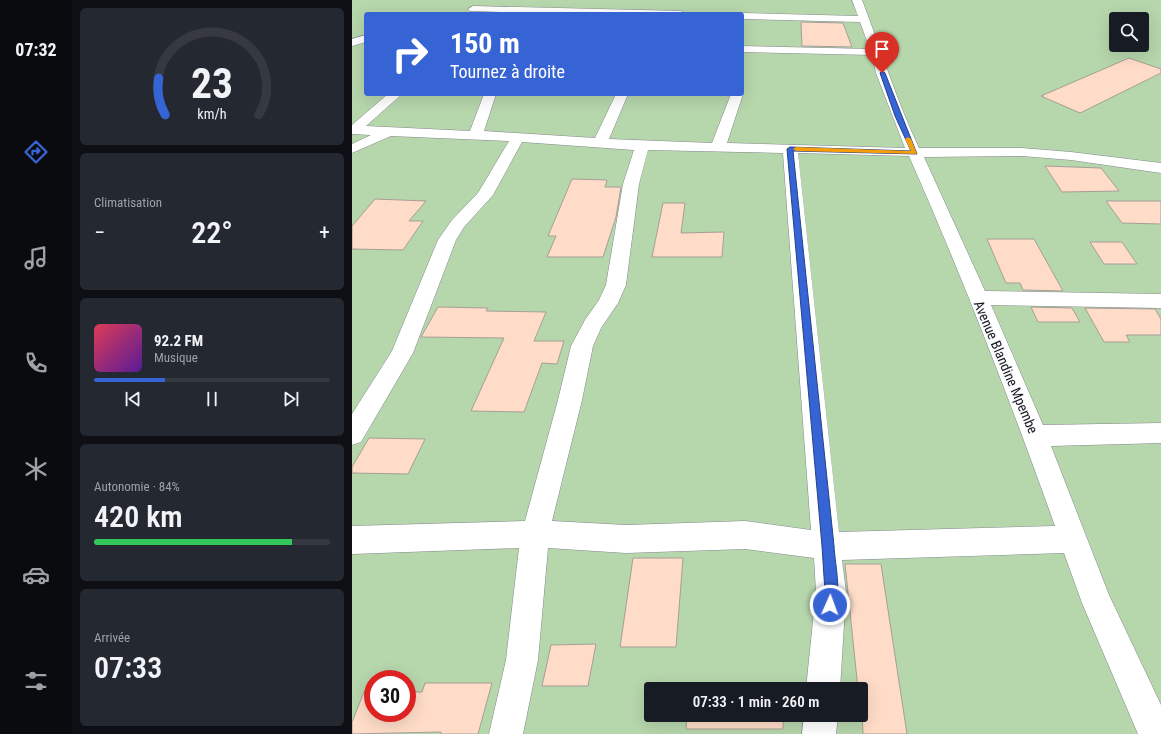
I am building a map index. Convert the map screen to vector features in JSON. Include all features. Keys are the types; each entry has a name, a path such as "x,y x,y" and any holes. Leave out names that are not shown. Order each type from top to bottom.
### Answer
{"street":[{"path":"472,9 554,12 567,0"},
{"path":"744,16 861,10"},
{"name":"Avenue Blandine Mpembe","path":"861,10 877,52 897,116 945,219 1035,436 1071,539 1097,603 1154,718"},
{"path":"352,43 364,39"},
{"path":"744,48 818,52 877,52"},
{"path":"353,130 394,96"},
{"path":"475,136 489,96"},
{"path":"602,144 602,139 621,96"},
{"path":"718,147 736,96"},
{"path":"353,130 518,137 642,146 914,153 1041,153 1161,168"},
{"path":"352,149 389,131"},
{"path":"352,435 402,353 447,240 458,224 485,195 518,137"},
{"path":"506,734 522,660 535,534 570,400 582,346 592,325 608,303 616,285 631,184 642,146"},
{"path":"790,149 828,546 831,592 824,682"},
{"path":"977,298 1161,301"},
{"path":"1035,436 1073,433 1105,435 1161,433"},
{"path":"352,540 535,534 626,538 745,535 828,546 1071,539"},
{"path":"819,734 820,722"}],"green space":[{"path":"352,0 1161,0 1161,734 352,734"}],"building":[{"path":"801,22 843,23 852,47 802,46"},
{"path":"1129,58 1161,69 1161,73 1080,113 1041,96"},
{"path":"1045,166 1101,168 1119,191 1062,192"},
{"path":"572,179 607,180 605,187 621,187 616,217 603,257 547,257 556,236 548,236"},
{"path":"375,199 426,201 409,221 423,221 403,250 352,249 352,226"},
{"path":"1106,201 1161,201 1161,224 1122,223"},
{"path":"663,203 685,203 681,233 724,232 722,257 652,257"},
{"path":"987,239 1034,239 1063,291 1023,290 1020,283 1006,283"},
{"path":"1090,242 1122,242 1137,264 1104,264"},
{"path":"438,307 488,308 486,311 546,312 534,341 564,341 557,364 542,363 524,412 471,411 504,338 421,337"},
{"path":"1031,307 1072,308 1080,322 1038,322"},
{"path":"1085,308 1155,309 1161,319 1161,335 1126,335 1130,342 1104,342"},
{"path":"369,438 425,439 408,474 352,473 352,467"},
{"path":"633,558 683,558 676,647 620,647"},
{"path":"845,564 881,564 907,734 863,734 862,722 868,722 868,682 857,682"},
{"path":"596,644 588,686 542,686 551,645"},
{"path":"425,683 492,683 478,734 441,734 441,732 352,734 352,722 364,692 364,722 416,722 416,692 422,692"},
{"path":"686,722 783,722 783,729 686,729"}],"slow traffic":[{"path":"796,149 914,153 908,139"}],"route":[{"path":"830,605 831,592 828,546 790,149 914,153 897,116 882,73"}]}
